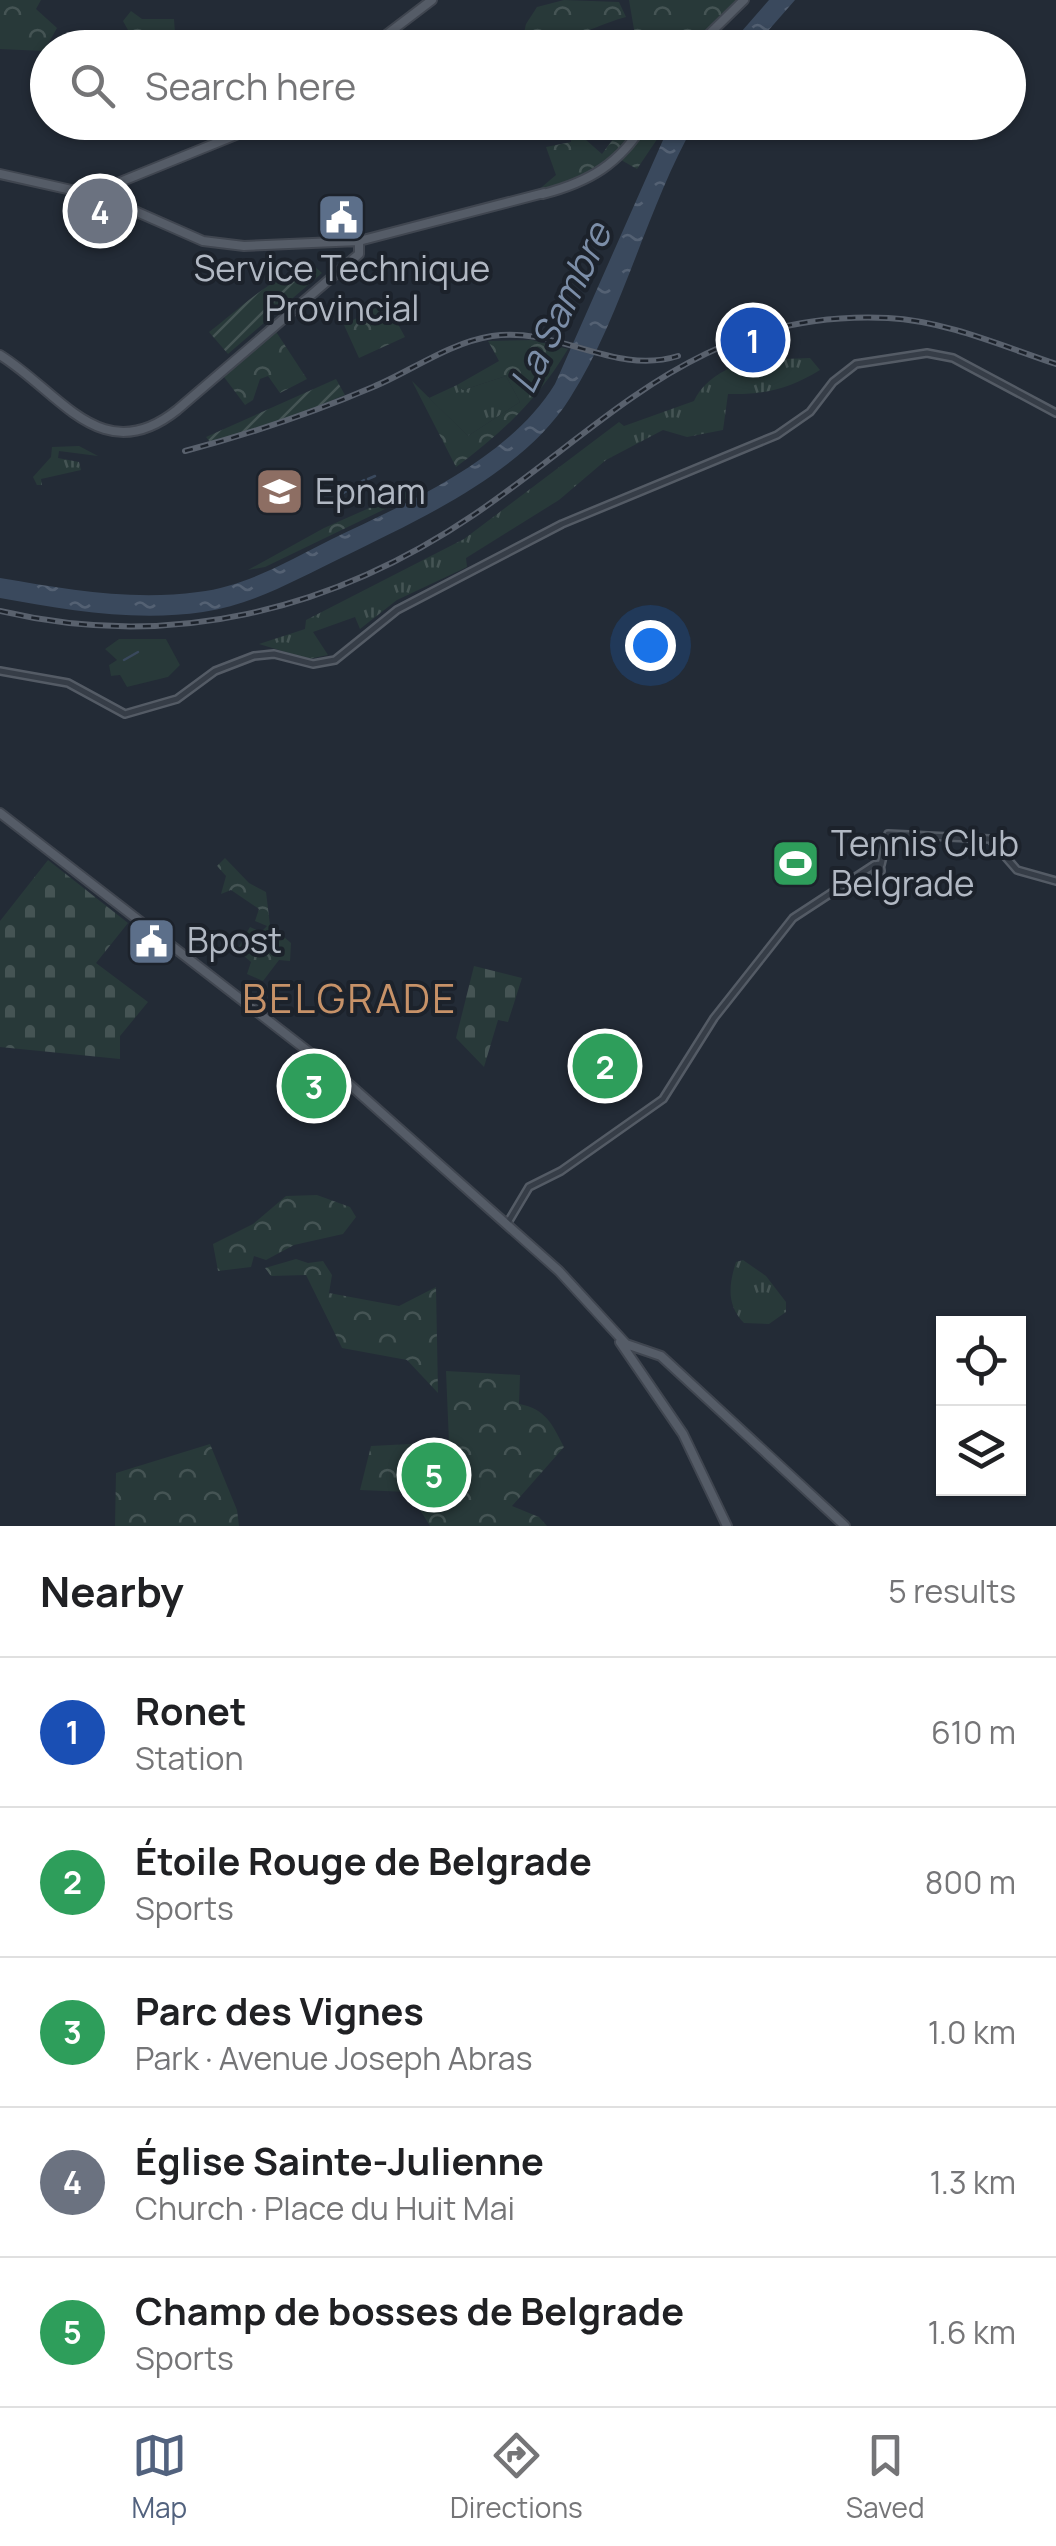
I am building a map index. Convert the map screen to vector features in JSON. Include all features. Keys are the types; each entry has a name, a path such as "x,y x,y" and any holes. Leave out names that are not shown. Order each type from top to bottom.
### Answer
{"main road":[{"path":"393,30 432,0"},
{"path":"713,30 744,0"},
{"path":"106,193 224,140"},
{"path":"0,174 69,190 106,193 130,208 203,240 257,246 328,242 348,249 595,176 621,155 631,140"},
{"path":"0,355 91,425 107,432 136,433 172,414 342,264 348,249 360,245"},
{"path":"0,813 340,1076 559,1272 641,1369 684,1434 727,1526"},
{"path":"611,1331 626,1344 660,1360 764,1447 845,1526"},
{"path":"623,1346 660,1360"},
{"path":"641,1369 660,1360"}],"street":[{"path":"0,671 68,683 125,714 177,699 215,671 254,656 281,655 313,664 335,660 398,610 648,485 777,435 810,412 833,382 856,364 927,353 953,358 1056,413"},
{"path":"507,1224 523,1194 663,1099 714,1018 793,918 877,864 888,834 990,839 1017,870 1056,881"}],"green space":[{"path":"0,0 41,0 36,9 56,30 30,30 30,50 0,49"},
{"path":"564,0 619,2 626,17 588,30 525,30 537,7"},
{"path":"629,0 736,0 707,30 634,30"},
{"path":"131,11 142,19 174,19 175,30 128,30 123,21"},
{"path":"586,140 602,154 612,140 657,140 637,169 614,156 588,175 536,192 556,175 546,147"},
{"path":"314,266 322,273 228,354 209,332 272,283"},
{"path":"386,302 405,337 359,358 344,325"},
{"path":"273,327 307,379 280,393 268,376 260,379 253,400 245,405 221,373"},
{"path":"532,340 568,349 518,414 456,467 412,381 468,436 520,402 506,376 463,390 457,385 499,361 488,341"},
{"path":"781,350 784,359 810,358 820,370 776,389 728,394 723,430 687,437 663,430 606,460 559,500 466,558 467,567 397,600 360,629 355,617 313,632 328,655 309,659 259,644 305,629 306,620 464,539 619,422 624,426 694,401 720,373"},
{"path":"506,376 520,402 468,436 429,398 457,385 463,390"},
{"path":"336,379 345,395 272,425 210,442 206,437"},
{"path":"79,446 98,456 59,451 58,458 79,462 81,470 41,479 42,485 37,485 33,477 51,457 52,447"},
{"path":"410,490 412,496 265,567 248,570 324,528"},
{"path":"119,639 166,639 180,665 168,677 127,687 120,675 111,676 109,665 117,660 105,649"},
{"path":"225,858 249,883 266,892 270,925 291,943 290,961 279,960 263,981 247,974 251,962 237,950 250,927 261,932 267,926 255,921 259,909 231,890 221,894 226,876 217,866"},
{"path":"48,860 128,923 96,963 148,1002 120,1036 120,1059 0,1047 0,921"},
{"path":"474,966 522,978 508,1022 498,1020 484,1067 456,1038"},
{"path":"589,1039 636,1064 621,1093 573,1068"},
{"path":"317,1195 350,1207 356,1217 343,1234 294,1245 266,1260 254,1256 251,1267 218,1271 213,1244 253,1224 286,1196"},
{"path":"296,1259 308,1263 323,1261 332,1275 329,1293 399,1306 436,1287 438,1393 407,1360 342,1348 306,1275 271,1276 265,1268"},
{"path":"743,1260 766,1276 786,1302 786,1312 769,1324 744,1323 734,1309 732,1278 736,1262"},
{"path":"446,1371 520,1375 519,1404 542,1414 564,1447 512,1506 539,1517 547,1526 430,1526 409,1492 360,1490 371,1446 449,1442"},
{"path":"210,1444 237,1510 239,1526 115,1526 116,1473"}],"water":[{"path":"769,0 795,0 769,30 743,30"},
{"path":"663,140 686,140 605,333 570,398 550,425 498,471 436,510 373,542 275,590 222,608 178,615 127,615 0,598 0,578 74,590 148,595 216,589 267,572 455,476 511,435 555,384"}],"waterway":[{"path":"368,479 375,476"},
{"path":"331,489 342,494 364,480"},
{"path":"124,660 138,652"}],"railway":[{"path":"0,611 63,622 126,626 248,614 307,598 421,548 475,514 664,377 712,351 764,331 822,320 910,320 974,335 1056,364"},
{"path":"185,451 327,406 446,351 492,336 540,338 631,360 678,356"}],"place":[{"name":"Église Sainte-Julienne","path":"100,211"},
{"name":"Service Technique Provincial","path":"342,217"},
{"name":"Ronet","path":"753,340"},
{"name":"Epnam","path":"280,492"},
{"name":"Tennis Club Belgrade","path":"796,864"},
{"name":"Bpost","path":"152,941"},
{"name":"Étoile Rouge de Belgrade","path":"605,1066"},
{"name":"Parc des Vignes","path":"314,1086"},
{"name":"Champ de bosses de Belgrade","path":"434,1475"}],"district":[{"name":"BELGRADE","path":"350,999"}],"water label":[{"name":"La Sambre","path":"561,308"}]}
